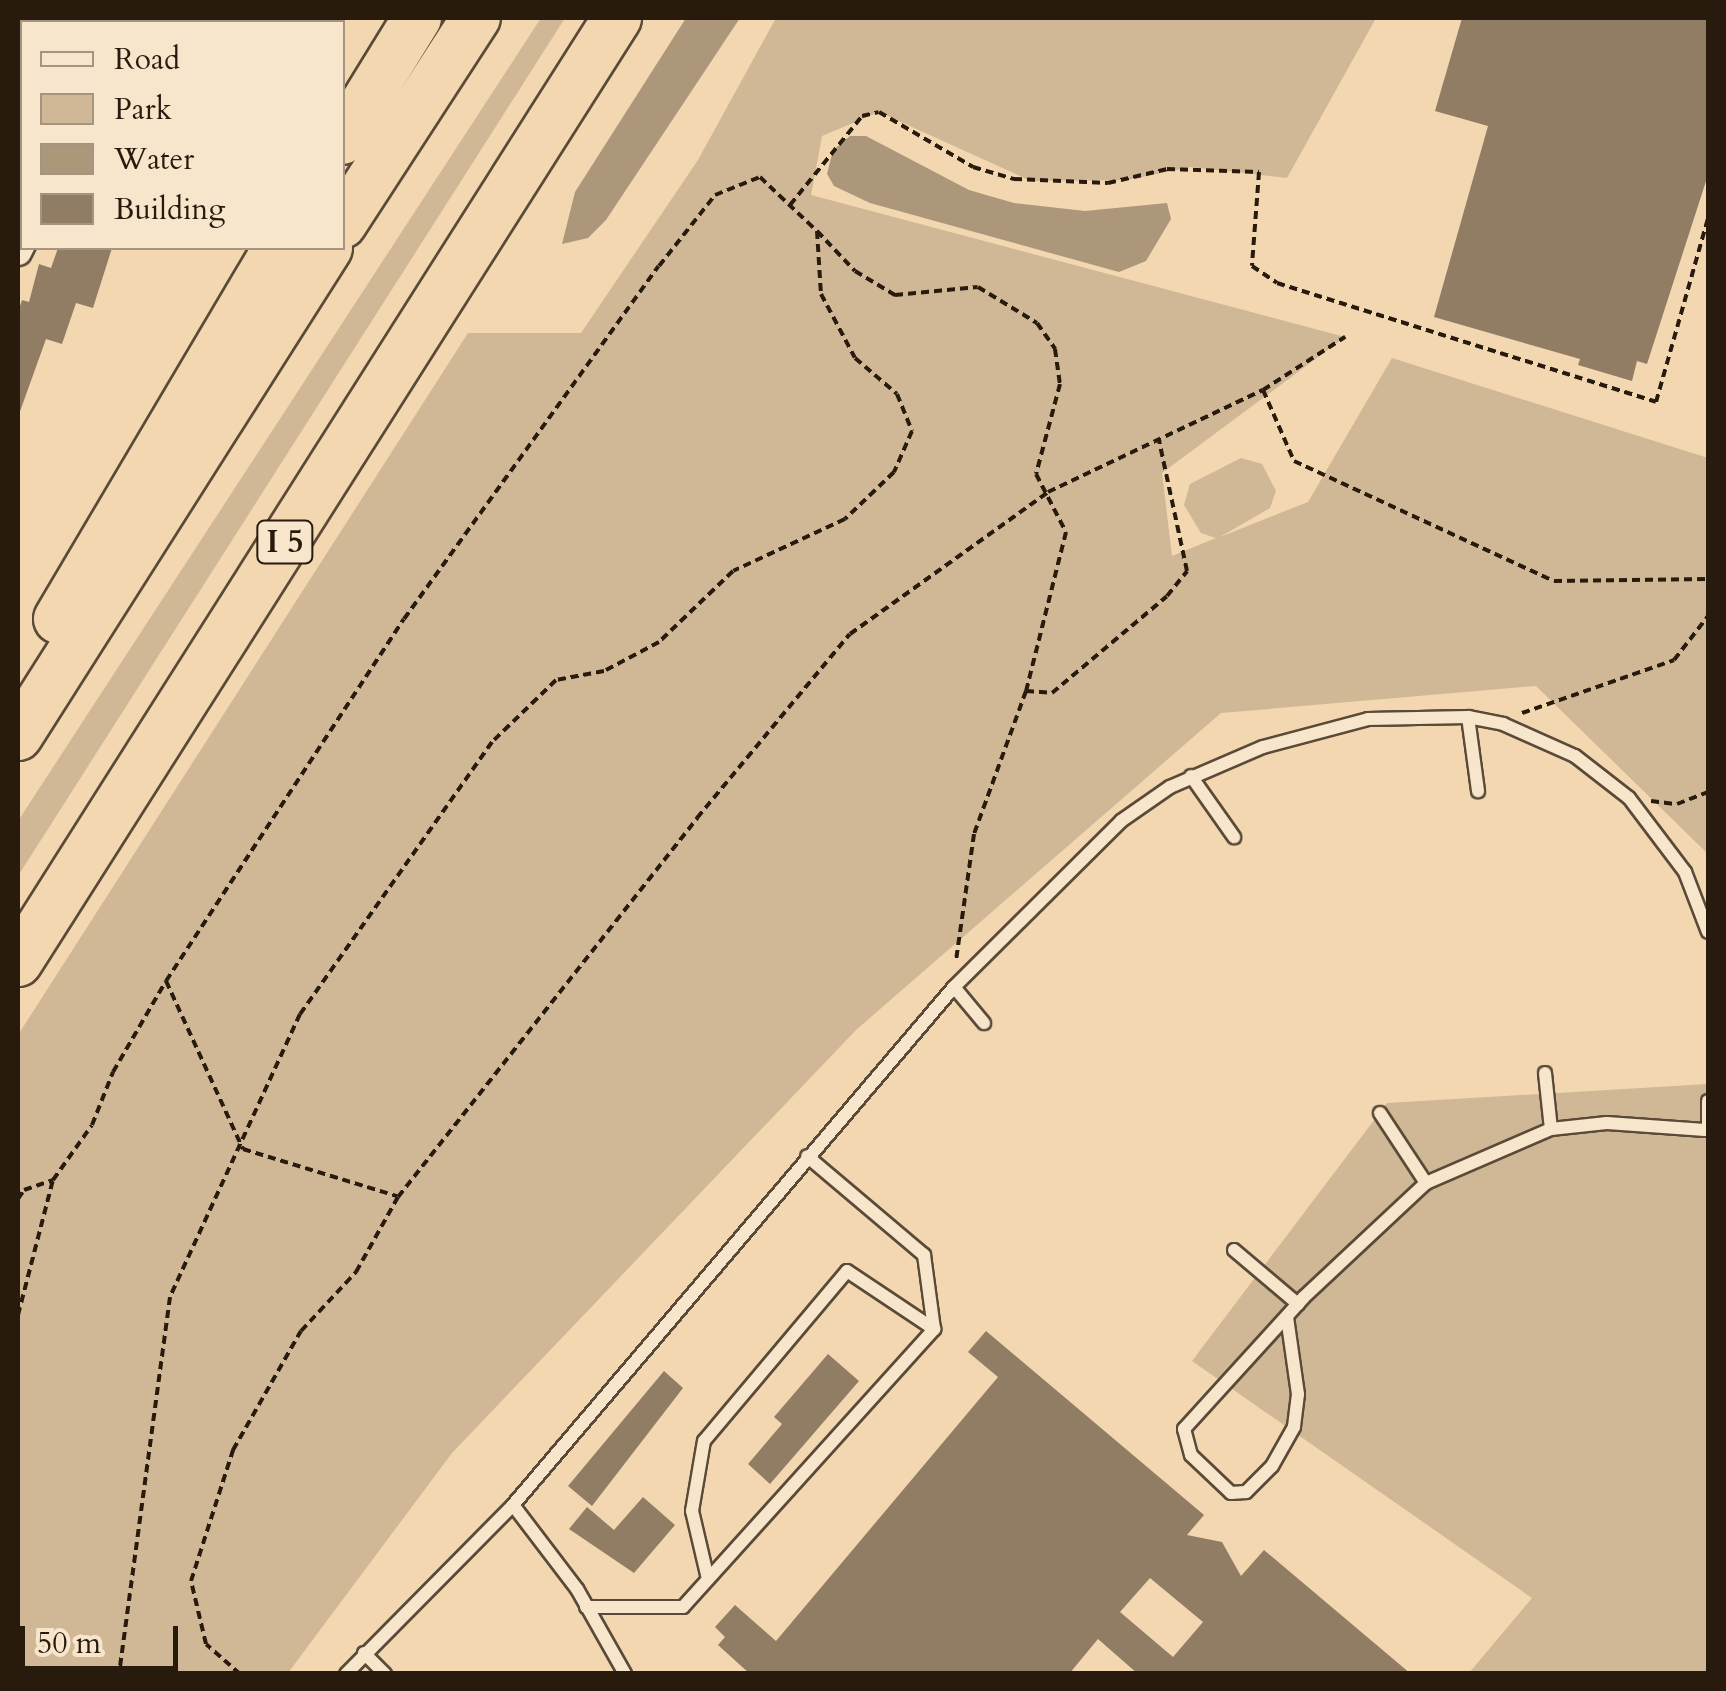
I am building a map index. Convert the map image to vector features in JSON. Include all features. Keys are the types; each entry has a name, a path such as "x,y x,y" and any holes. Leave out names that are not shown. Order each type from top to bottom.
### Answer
{"highway":[{"path":"345,135 417,18"},
{"path":"345,219 476,18"},
{"name":"I 5","path":"18,962 618,18"},
{"path":"552,122 631,18"},
{"path":"18,693 112,520 276,250"},
{"path":"18,736 327,250"}],"lane":[{"path":"1468,717 1478,791"},
{"path":"346,1674 512,1504 954,987 1121,821 1191,776 1263,746 1368,719 1468,717 1540,738 1629,798 1685,872 1708,932"},
{"path":"1191,776 1234,837"},
{"path":"954,987 984,1023"},
{"path":"1545,1074 1552,1130"},
{"path":"1287,1317 1298,1394 1294,1427 1272,1466 1246,1492 1231,1494 1191,1455 1184,1428 1298,1304 1426,1183 1552,1130 1607,1123 1707,1130 1708,1102"},
{"path":"1380,1113 1426,1183"},
{"path":"586,1606 683,1607 934,1329 924,1255 807,1156"},
{"path":"1234,1250 1298,1304"},
{"path":"708,1579 692,1511 704,1441 846,1271 934,1329"},
{"path":"512,1504 586,1606 624,1674"},
{"path":"364,1653 385,1674"}],"path":[{"path":"790,206 862,116 879,112 973,167 1014,179 1108,183 1166,169 1259,172 1252,266 1278,283 1656,402 1708,218"},
{"path":"18,1315 53,1180 92,1125 112,1072 166,981 404,618 715,195 760,177 855,271 895,296 978,288 1037,323 1056,349 1060,384 1036,474 1066,532 1026,691 974,834 954,987"},
{"path":"120,1674 170,1297 243,1149 300,1014 492,742 556,680 604,671 659,642 733,571 845,519 894,472 912,430 897,394 855,358 821,294 817,232"},
{"path":"240,1674 206,1644 191,1581 233,1450 301,1331 356,1272 398,1197 850,634 1048,492 1263,390 1345,337"},
{"path":"1263,390 1294,461 1554,582 1708,580"},
{"path":"1026,691 1052,693 1167,596 1187,571 1159,440"},
{"path":"1468,717 1539,712 1674,660 1708,616"},
{"path":"1629,798 1676,804 1708,792"},
{"path":"166,981 243,1149 398,1197"},
{"path":"18,1200 24,1190 53,1180"}],"green space":[{"path":"541,18 565,18 18,876 18,821"},
{"path":"776,18 1376,18 1287,178 1191,167 1127,180 1031,181 879,112 822,136 811,195 1345,337 1162,473 1172,556 1216,538 1201,533 1184,505 1190,484 1241,458 1262,464 1276,491 1270,508 1220,537 1308,502 1392,358 1708,458 1708,854 1536,686 1221,713 856,1030 452,1453 288,1673 18,1673 18,1035 468,333 581,333 698,160"},
{"path":"1708,1084 1708,1673 1469,1673 1532,1598 1192,1361 1387,1103"}],"water":[{"path":"686,18 740,18 606,220 588,238 562,244 575,192"},
{"path":"850,136 866,136 969,190 1014,203 1085,211 1167,203 1171,219 1146,261 1119,272 870,203 834,186 827,174 833,150"}],"building":[{"path":"1462,18 1708,18 1708,175 1647,364 1637,361 1632,381 1578,365 1580,359 1434,317 1488,126 1435,111"},
{"path":"57,250 111,250 93,308 76,303 62,344 46,339 18,417 18,312 22,300 29,302 39,264 51,268"},
{"path":"986,1331 1204,1515 1187,1535 1222,1542 1241,1576 1264,1550 1411,1674 1138,1674 1098,1639 1069,1674 750,1674 718,1645 725,1637 715,1627 735,1605 776,1641 998,1377 968,1352","holes":["1150,1578 1203,1622 1173,1657 1120,1612"]},
{"path":"828,1354 859,1381 770,1484 748,1464 782,1424 774,1417"},
{"path":"664,1371 683,1388 592,1506 568,1486"},
{"path":"643,1497 675,1525 634,1573 569,1529 587,1507 614,1530"}]}
